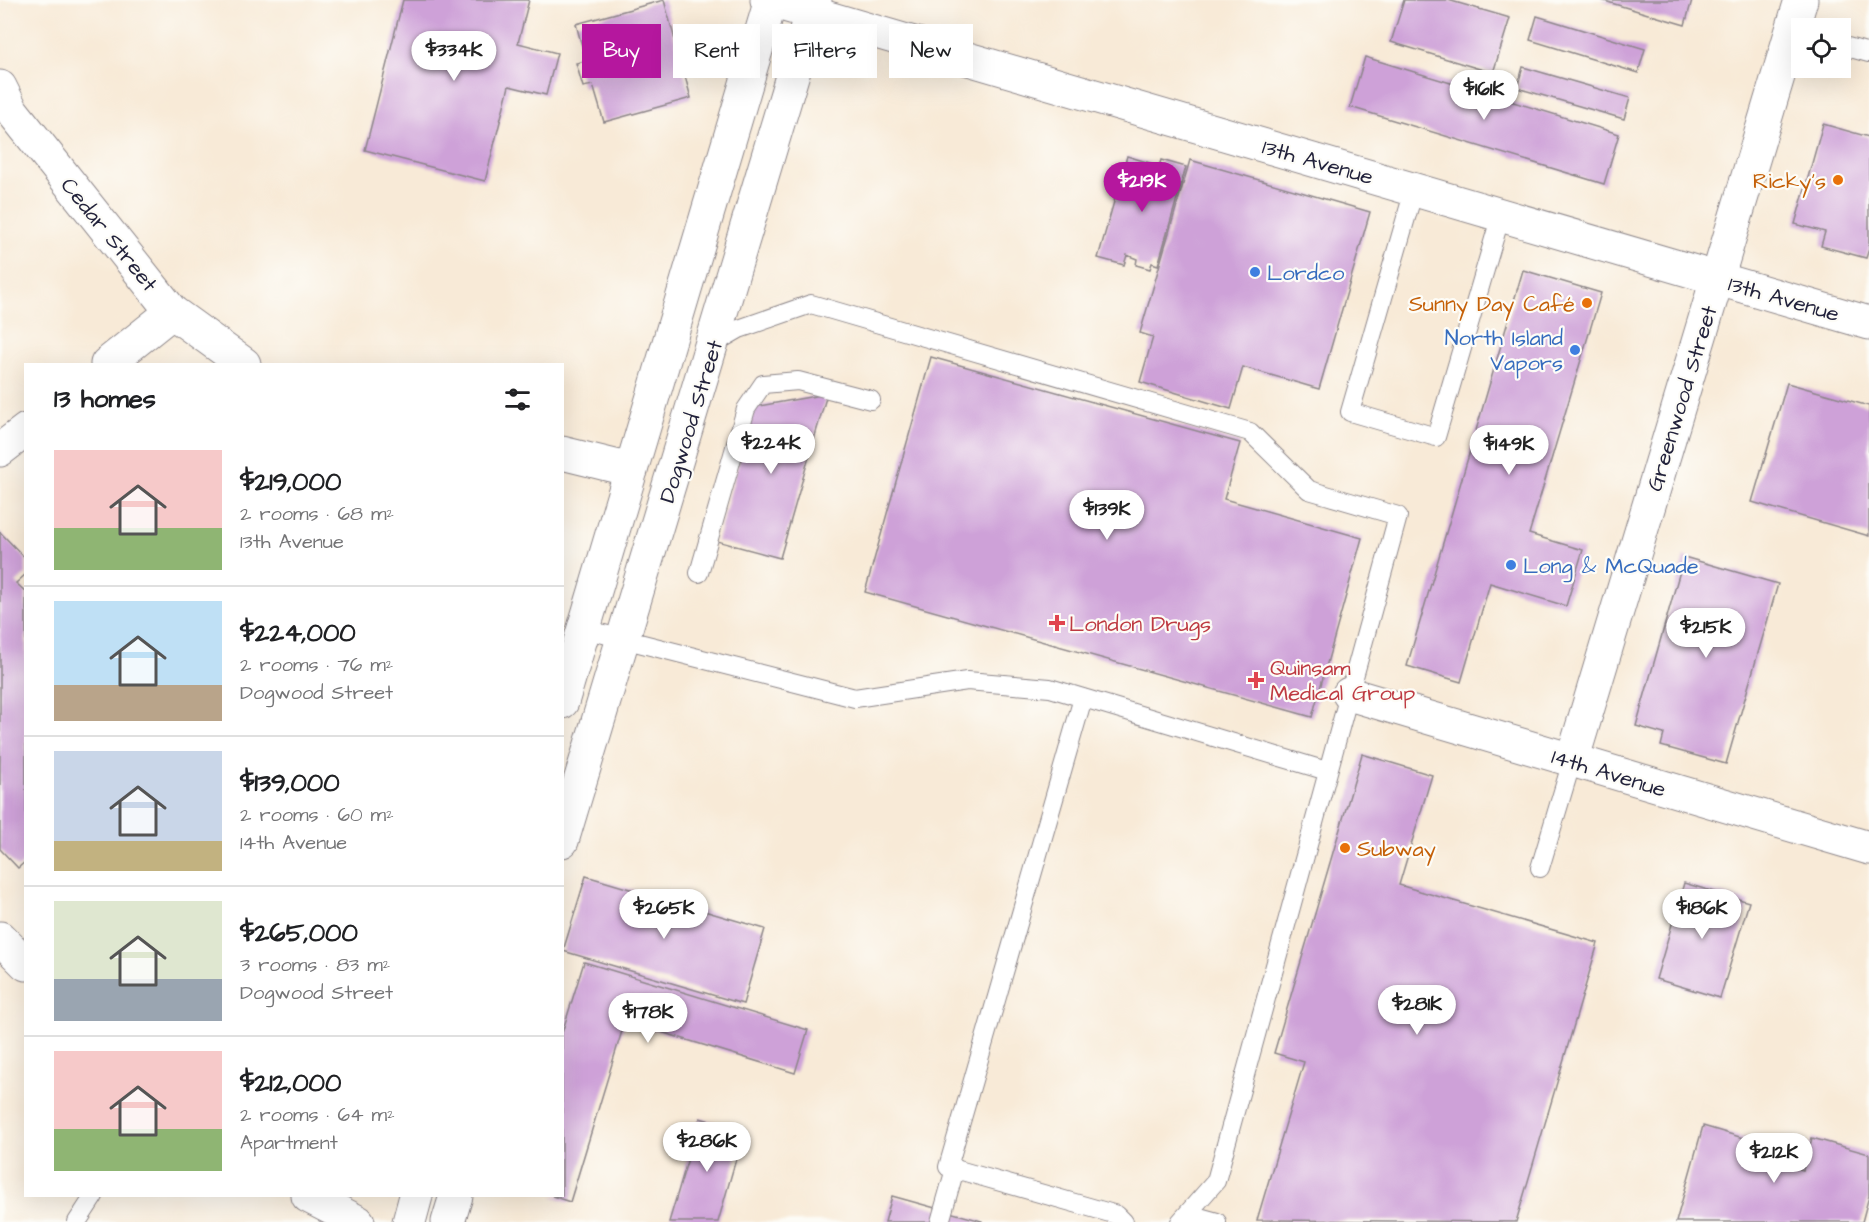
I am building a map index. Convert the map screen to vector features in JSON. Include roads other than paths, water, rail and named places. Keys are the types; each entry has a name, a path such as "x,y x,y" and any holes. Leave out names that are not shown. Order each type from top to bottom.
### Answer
{"street":[{"name":"13th Avenue","path":"770,0 814,6 1414,190 1869,323"},
{"name":"Dogwood Street","path":"564,695 770,0"},
{"name":"Dogwood Street","path":"564,834 814,6"},
{"name":"Greenwood Street","path":"1572,761 1717,278 1791,43"},
{"name":"Cedar Street","path":"0,87 12,111 172,312 108,363"},
{"path":"172,312 243,363"},
{"path":"0,450 24,432"},
{"path":"564,453 631,470"},
{"name":"14th Avenue","path":"1349,694 1869,848"},
{"path":"0,938 24,962"},
{"path":"310,1197 358,1222"},
{"path":"409,1222 416,1197"},
{"path":"448,1222 456,1197"}],"lane":[{"path":"1851,48 1869,53"},
{"path":"1414,190 1350,412 1426,434 1436,436 1501,214"},
{"path":"713,344 739,329 811,304 1250,432 1309,490 1398,516 1216,1181 1184,1218"},
{"path":"699,573 746,409 763,384 798,381 871,400"},
{"path":"584,629 855,698 967,681 1050,688 1328,771"},
{"path":"1083,698 948,1167 1117,1215 1124,1222"},
{"path":"1540,868 1572,761"},
{"path":"940,1222 955,1169"},
{"path":"77,1222 93,1197"},
{"path":"1184,1218 1217,1222"}],"place":[{"name":"Ricky's","path":"1838,180"},
{"name":"Lordco","path":"1255,272"},
{"name":"Sunny Day Café","path":"1587,303"},
{"name":"North Island Vapors","path":"1575,350"},
{"name":"Long & McQuade","path":"1511,565"},
{"name":"London Drugs","path":"1057,623"},
{"name":"Quinsam Medical Group","path":"1256,680"},
{"name":"Subway","path":"1345,848"}]}
